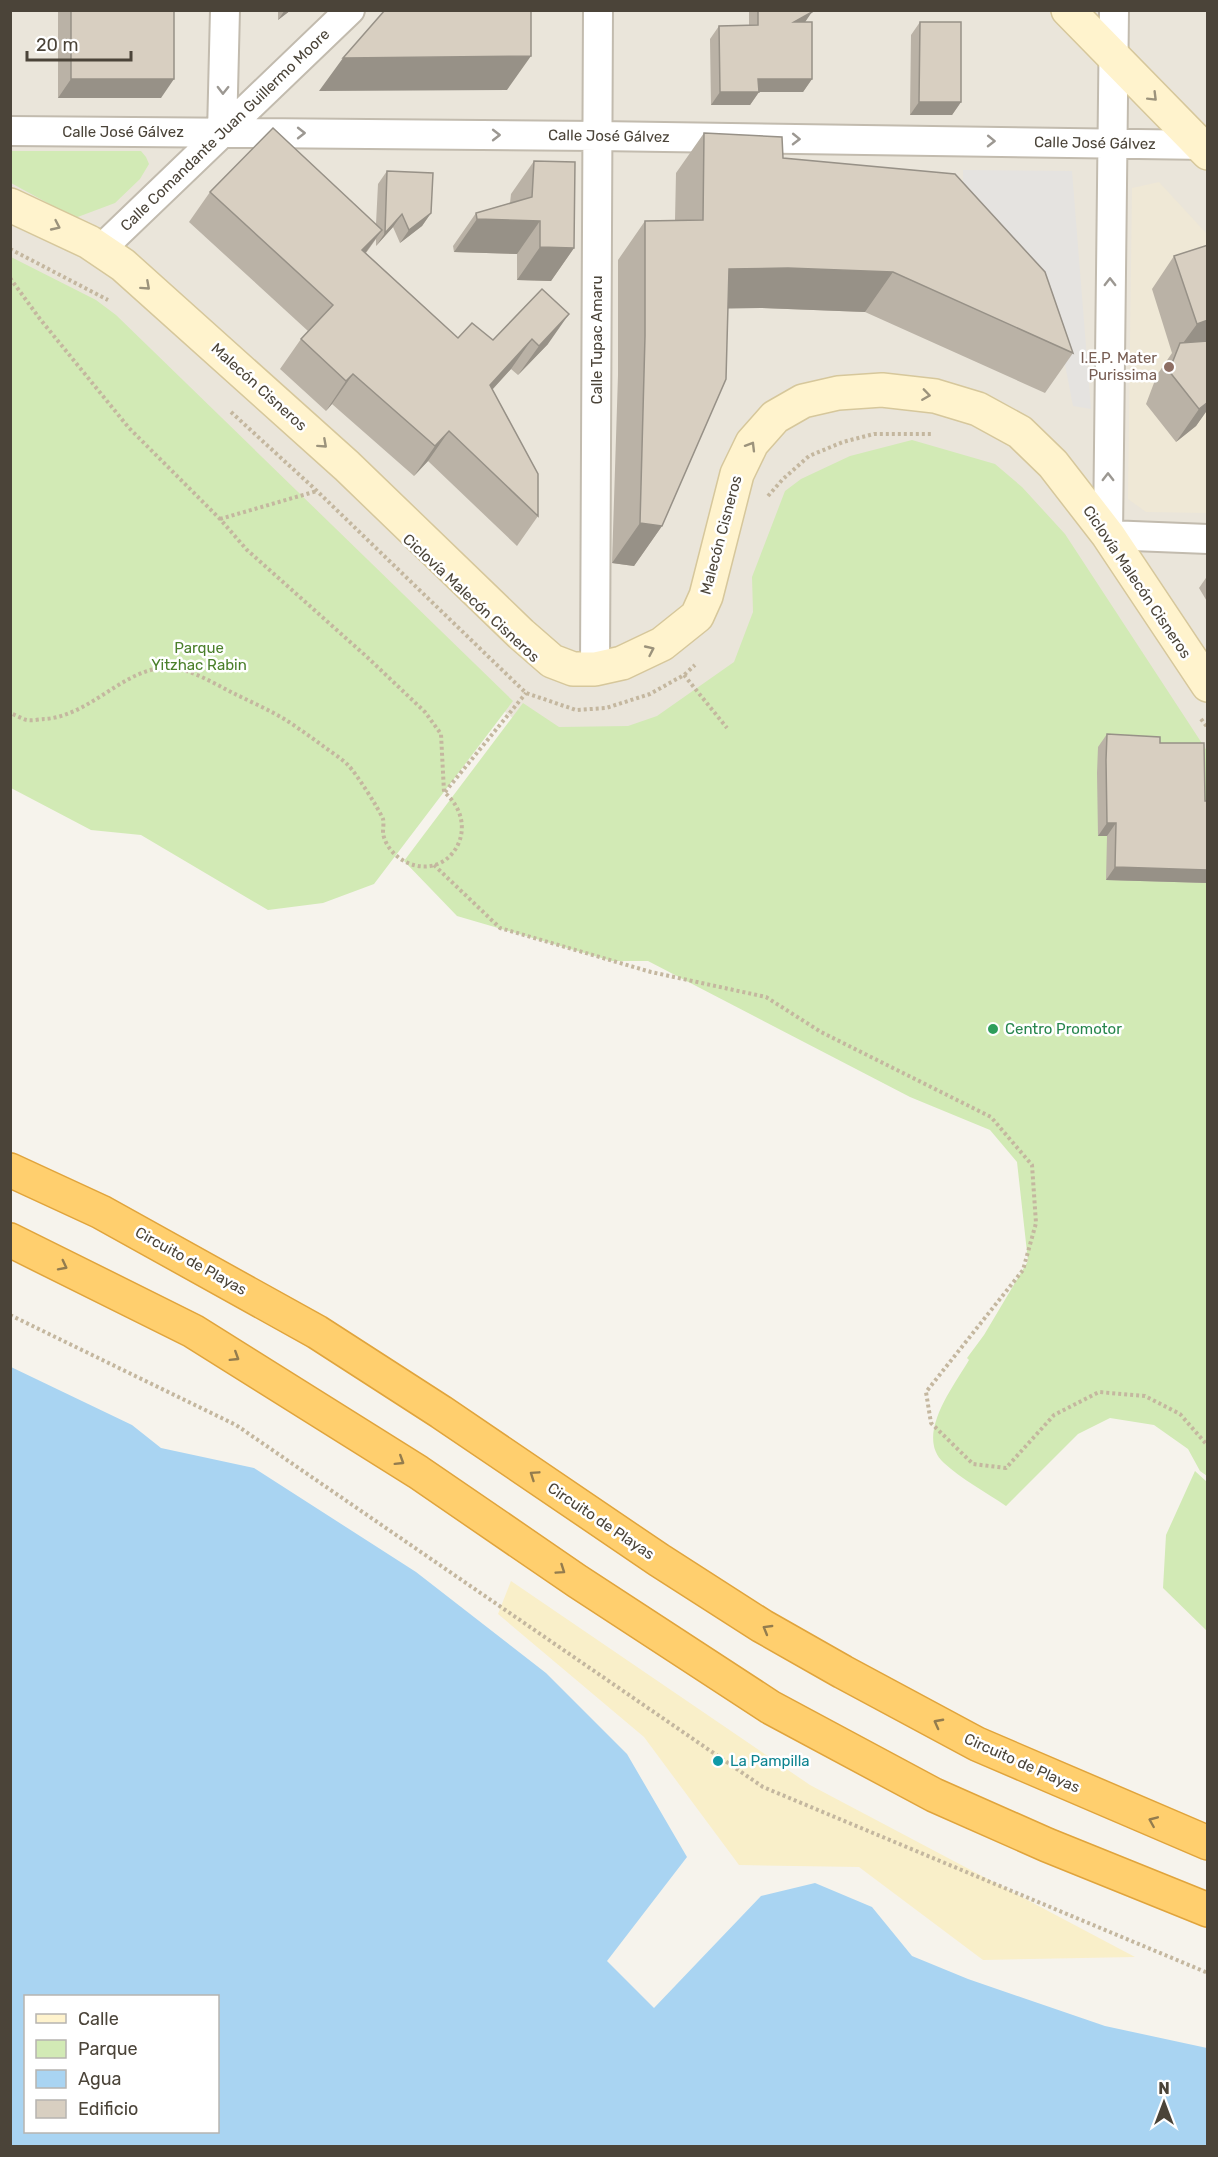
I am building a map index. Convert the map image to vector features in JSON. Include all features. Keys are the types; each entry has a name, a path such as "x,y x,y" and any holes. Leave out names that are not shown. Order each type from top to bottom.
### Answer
{"highway":[{"name":"Circuito de Playas","path":"10,1170 100,1212 317,1332 753,1620 843,1672 977,1744 1208,1843"},
{"path":"10,1240 193,1331 418,1472 577,1581 770,1707 934,1795 1047,1845 1208,1910"}],"street":[{"path":"222,133 225,10"},
{"name":"Calle Comandante Juan Guillermo Moore","path":"101,249 350,10"},
{"name":"Calle Tupac Amaru","path":"596,669 598,10"},
{"path":"1068,10 1205,148"},
{"path":"1114,10 1108,535 1208,539"},
{"name":"Calle José Gálvez","path":"10,131 1111,143 1205,148"},
{"name":"Malecón Cisneros","path":"10,205 101,249 131,273 347,466 521,634 552,661 573,669 596,669 621,663 662,644 697,616 706,596 737,474 752,443 775,417 803,401 838,393 882,390 935,396 978,409 1020,432 1053,464 1108,535 1203,700"}],"path":[{"path":"10,249 113,303"},
{"path":"10,278 40,319 129,428 220,519 247,550 425,712 441,734 444,792 455,801 461,813 463,826 461,839 446,860 434,865 420,866 408,863 396,856 388,846 383,834 383,820 349,766 288,721 199,675 181,669 147,671 132,676 82,709 51,719 28,720 10,713"},
{"path":"223,405 317,491 526,693 576,710 606,708 650,694 684,675 699,662"},
{"path":"762,502 809,456 843,442 874,434 904,432 943,437"},
{"path":"220,519 317,491"},
{"path":"684,675 727,728"},
{"path":"444,792 526,693"},
{"path":"1203,700 1208,728"},
{"path":"434,865 500,928 651,972 766,997 821,1032 992,1117 1032,1165 1036,1223 1023,1270 926,1392 931,1423 973,1464 1006,1468 1054,1415 1099,1392 1145,1396 1180,1414 1208,1446"},
{"path":"10,1315 236,1425 763,1787 1208,1973"}],"shaded area":[{"path":"10,11 1207,11 1207,767 742,679 641,750 525,728 383,614 11,277"},
{"path":"963,170 1072,171 1091,409 1073,406 1055,313 964,262"},
{"name":"I.E.P. Mater Purissima","path":"1159,182 1207,234 1207,513 1146,512 1128,499 1132,188"}],"green space":[{"path":"10,151 141,151 149,164 140,179 115,203 75,218 11,183"},
{"name":"Parque Yitzhac Rabin","path":"11,257 96,300 116,315 513,701 374,884 323,903 268,910 141,835 91,830 11,788"},
{"name":"Centro Promotor","path":"912,440 995,464 1022,487 1065,534 1207,751 1207,1476 1200,1471 1188,1449 1154,1425 1110,1418 1078,1434 1006,1506 958,1474 944,1463 936,1452 933,1439 935,1425 947,1397 969,1360 967,1358 984,1335 1028,1261 1017,1162 990,1130 910,1097 648,961 612,961 457,916 404,861 523,703 559,727 628,726 657,716 734,662 753,612 752,577 785,491 801,479 850,456"},
{"path":"1195,1471 1207,1482 1207,1631 1163,1588 1166,1535"}],"sand":[{"name":"La Pampilla","path":"511,1581 810,1785 1135,1957 983,1960 859,1867 739,1865 644,1737 498,1614"}],"water":[{"path":"11,1367 132,1425 161,1448 254,1468 416,1572 546,1673 627,1754 687,1857 607,1961 654,2008 761,1896 815,1883 872,1907 912,1956 968,1979 1105,2026 1207,2048 1207,2146 11,2146"}],"building":[{"path":"71,10 174,10 174,79 71,79"},
{"path":"385,10 531,10 531,56 343,58"},
{"path":"758,10 812,10 794,22 812,22 812,79 758,79 759,92 720,92 719,26 758,25"},
{"path":"920,22 961,22 961,102 919,102"},
{"path":"273,128 382,230 362,250 458,338 472,323 493,340 542,289 569,314 539,346 532,339 490,385 538,474 538,516 449,431 435,446 353,374 346,381 301,339 333,305 210,192"},
{"path":"704,133 782,137 783,158 955,174 1045,272 1073,353 893,272 788,268 729,269 726,379 662,526 640,523 645,336 645,221 703,220"},
{"path":"534,161 575,162 574,248 540,247 540,221 477,219 476,213 532,197"},
{"path":"387,171 433,173 431,213 409,230 402,214 385,233"},
{"path":"1208,245 1208,320 1197,324 1174,256"},
{"path":"1208,341 1208,402 1199,409 1169,371 1180,343"},
{"path":"1107,734 1160,737 1160,743 1204,743 1205,801 1208,801 1208,870 1115,867 1116,823 1107,823"}],"place":[{"name":"I.E.P. Mater Purissima","path":"1169,367"},
{"name":"Centro Promotor","path":"993,1029"},
{"name":"La Pampilla","path":"718,1761"}]}
